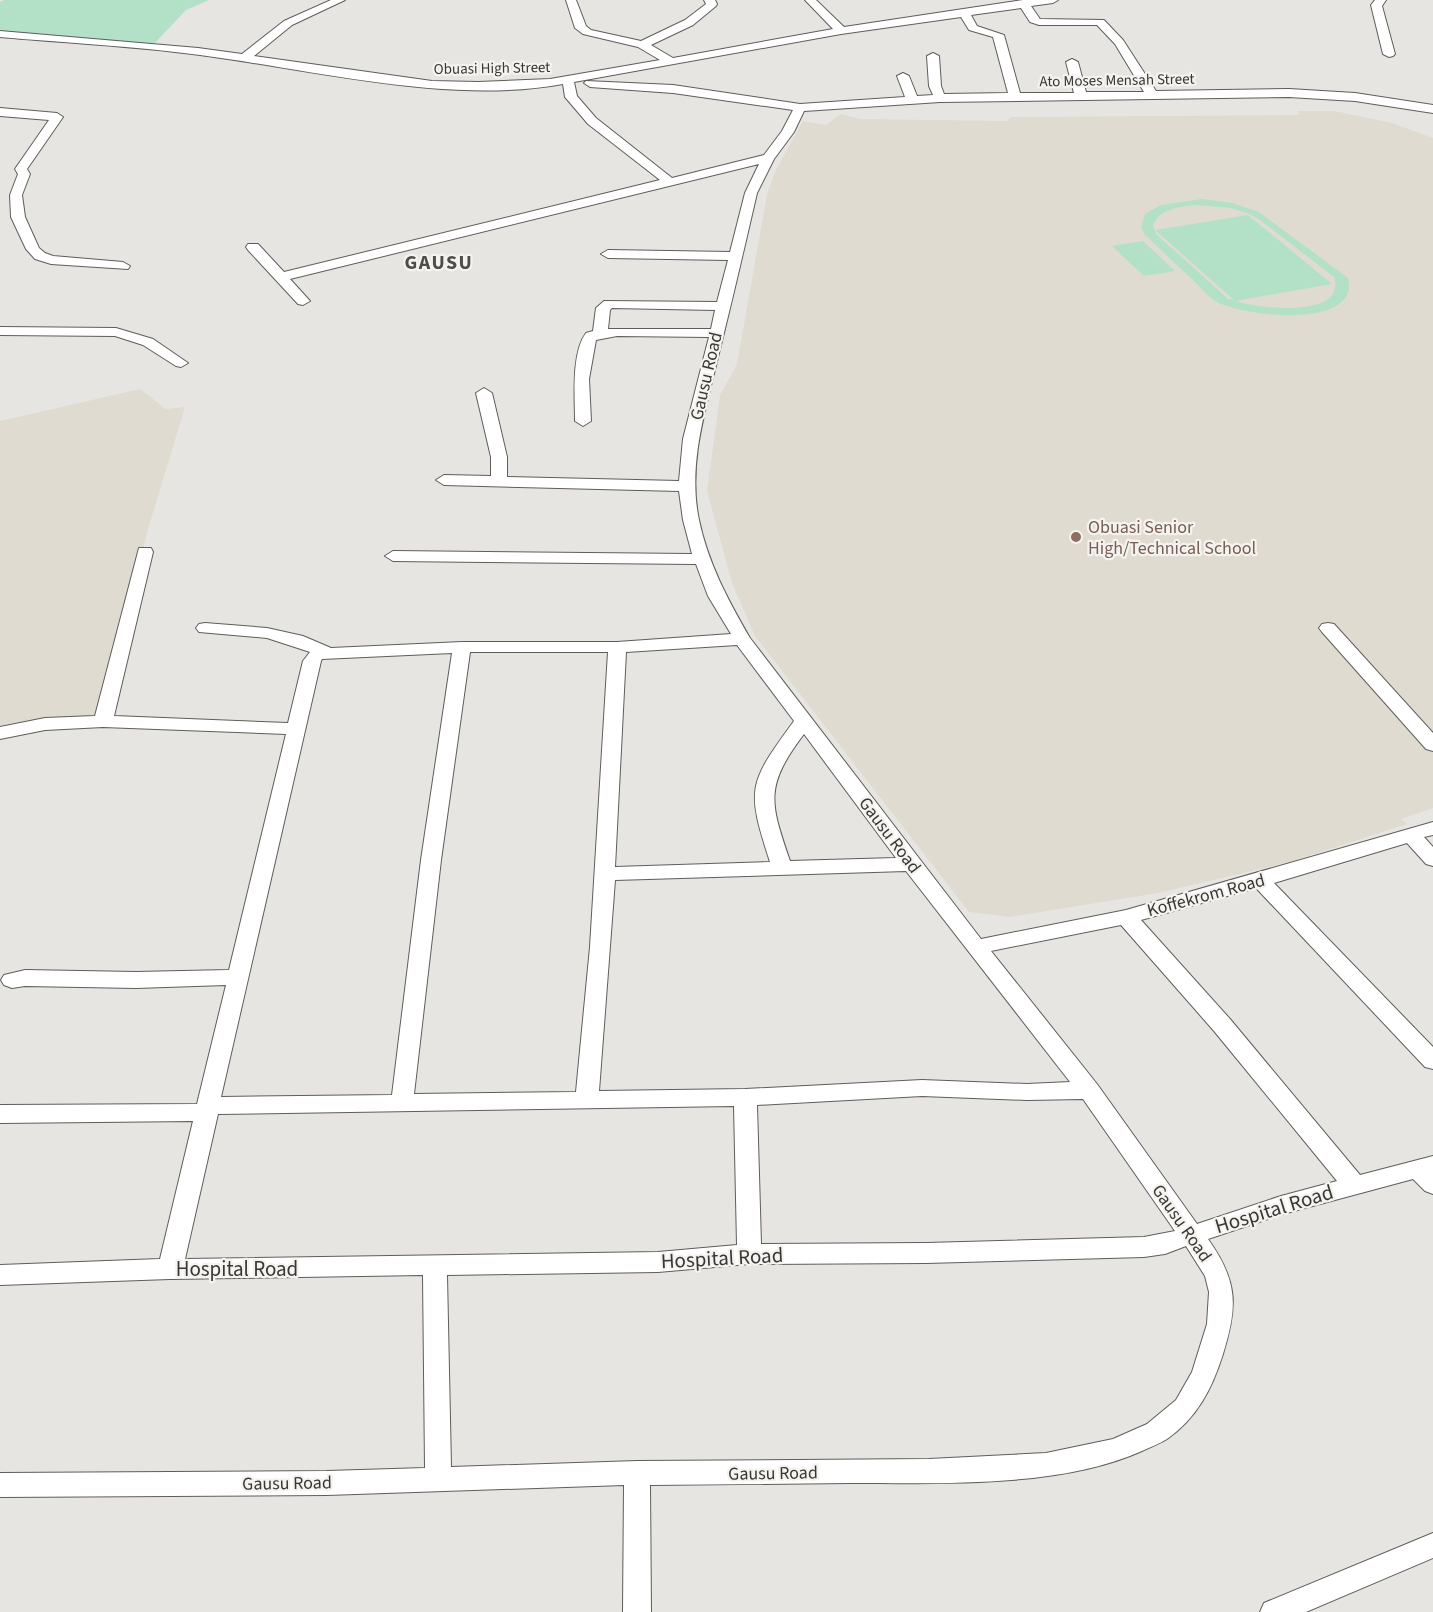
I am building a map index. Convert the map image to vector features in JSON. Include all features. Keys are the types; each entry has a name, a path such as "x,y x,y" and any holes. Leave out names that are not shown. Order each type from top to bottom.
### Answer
{"street":[{"path":"246,56 295,18 340,0"},
{"path":"571,0 581,28 587,32 642,45 669,60"},
{"path":"642,45 663,36 706,10 712,4 708,0"},
{"name":"Obuasi High Street","path":"0,34 246,56 432,85 478,86 593,79 669,60 841,31 1053,0"},
{"path":"1381,0 1376,5 1389,54"},
{"path":"808,1 841,31"},
{"path":"1024,3 1034,20 1039,22 1100,22 1119,42 1152,94"},
{"path":"963,12 973,28 998,35 1015,96"},
{"path":"933,56 935,86 940,98"},
{"path":"1072,62 1081,95"},
{"path":"903,76 912,99"},
{"path":"550,82 569,83 593,79"},
{"name":"Ato Moses Mensah Street","path":"593,79 800,108 940,98 1316,93 1433,109"},
{"path":"569,83 571,97 592,121 670,182"},
{"name":"Gausu Road","path":"0,1485 327,1483 638,1473 929,1471 1046,1465 1116,1450 1156,1432 1185,1408 1204,1375 1220,1324 1221,1292 1217,1276 1192,1234 1089,1090 911,864 742,639 717,596 702,559 691,520 687,486 691,440 751,193 768,158 788,132 800,108"},
{"path":"0,112 57,117 21,169 24,174 16,195 18,217 27,231 33,249 40,256 51,260 123,266"},
{"path":"280,277 768,158"},
{"path":"253,246 303,301"},
{"path":"608,254 735,256"},
{"path":"600,333 603,308 609,304 723,306"},
{"path":"0,331 116,332 148,342 181,363"},
{"path":"583,421 582,379 588,340 591,336 600,333 716,333"},
{"path":"484,393 499,457 499,481"},
{"path":"444,480 687,486"},
{"path":"102,721 146,552"},
{"path":"393,556 702,559"},
{"path":"205,628 253,630 288,637 325,652"},
{"path":"1328,628 1433,746"},
{"path":"170,1269 295,729 312,661 317,654 462,647 617,647 742,639"},
{"path":"402,1101 431,860 462,647"},
{"path":"587,1100 595,1036 617,647"},
{"path":"0,733 45,724 102,721 295,729"},
{"path":"782,867 764,806 764,790 769,773 804,721"},
{"name":"Koffekrom Road","path":"976,947 1126,917 1433,828"},
{"path":"1411,835 1433,858"},
{"path":"604,874 911,864"},
{"path":"1260,880 1433,1061"},
{"path":"1126,917 1222,1025 1354,1185"},
{"path":"12,980 25,978 136,980 237,977"},
{"path":"0,1114 402,1101 745,1097 922,1088 1027,1092 1089,1090"},
{"path":"745,1097 749,1254"},
{"name":"Hospital Road","path":"0,1275 170,1269 658,1262 749,1254 926,1253 1143,1246 1165,1244 1281,1205 1354,1185 1428,1174"},
{"path":"435,1264 438,1478"},
{"path":"637,1612 638,1473"},
{"path":"1274,1612 1433,1545"}],"shaded area":[{"name":"Obuasi Senior High/Technical School","path":"1298,111 1335,111 1392,123 1433,138 1433,808 1401,819 1407,824 1290,862 1158,893 1010,917 969,912 755,636 732,583 707,491 720,395 737,364 767,194 776,170 803,121 826,125 841,114 861,119 1007,121 1011,117 1299,115"},
{"path":"140,389 166,409 185,407 148,529 100,717 0,729 0,421"}],"green space":[{"path":"4,0 209,0 186,10 154,44 0,31 0,2"},
{"path":"1202,199 1232,203 1259,212 1348,278 1347,295 1336,306 1319,312 1296,315 1249,311 1229,307 1215,301 1144,234 1141,227 1145,214 1161,205","holes":["1194,205 1231,208 1247,213 1260,220 1334,277 1334,291 1327,300 1297,308 1261,306 1235,301 1332,284 1248,215 1155,230 1234,300 1228,299 1156,234 1153,226 1159,216 1175,208"]},
{"path":"1143,241 1175,271 1144,276 1112,246"}],"place":[{"name":"Obuasi Senior High/Technical School","path":"1076,537"}],"district":[{"name":"GAUSU","path":"439,262"}]}
